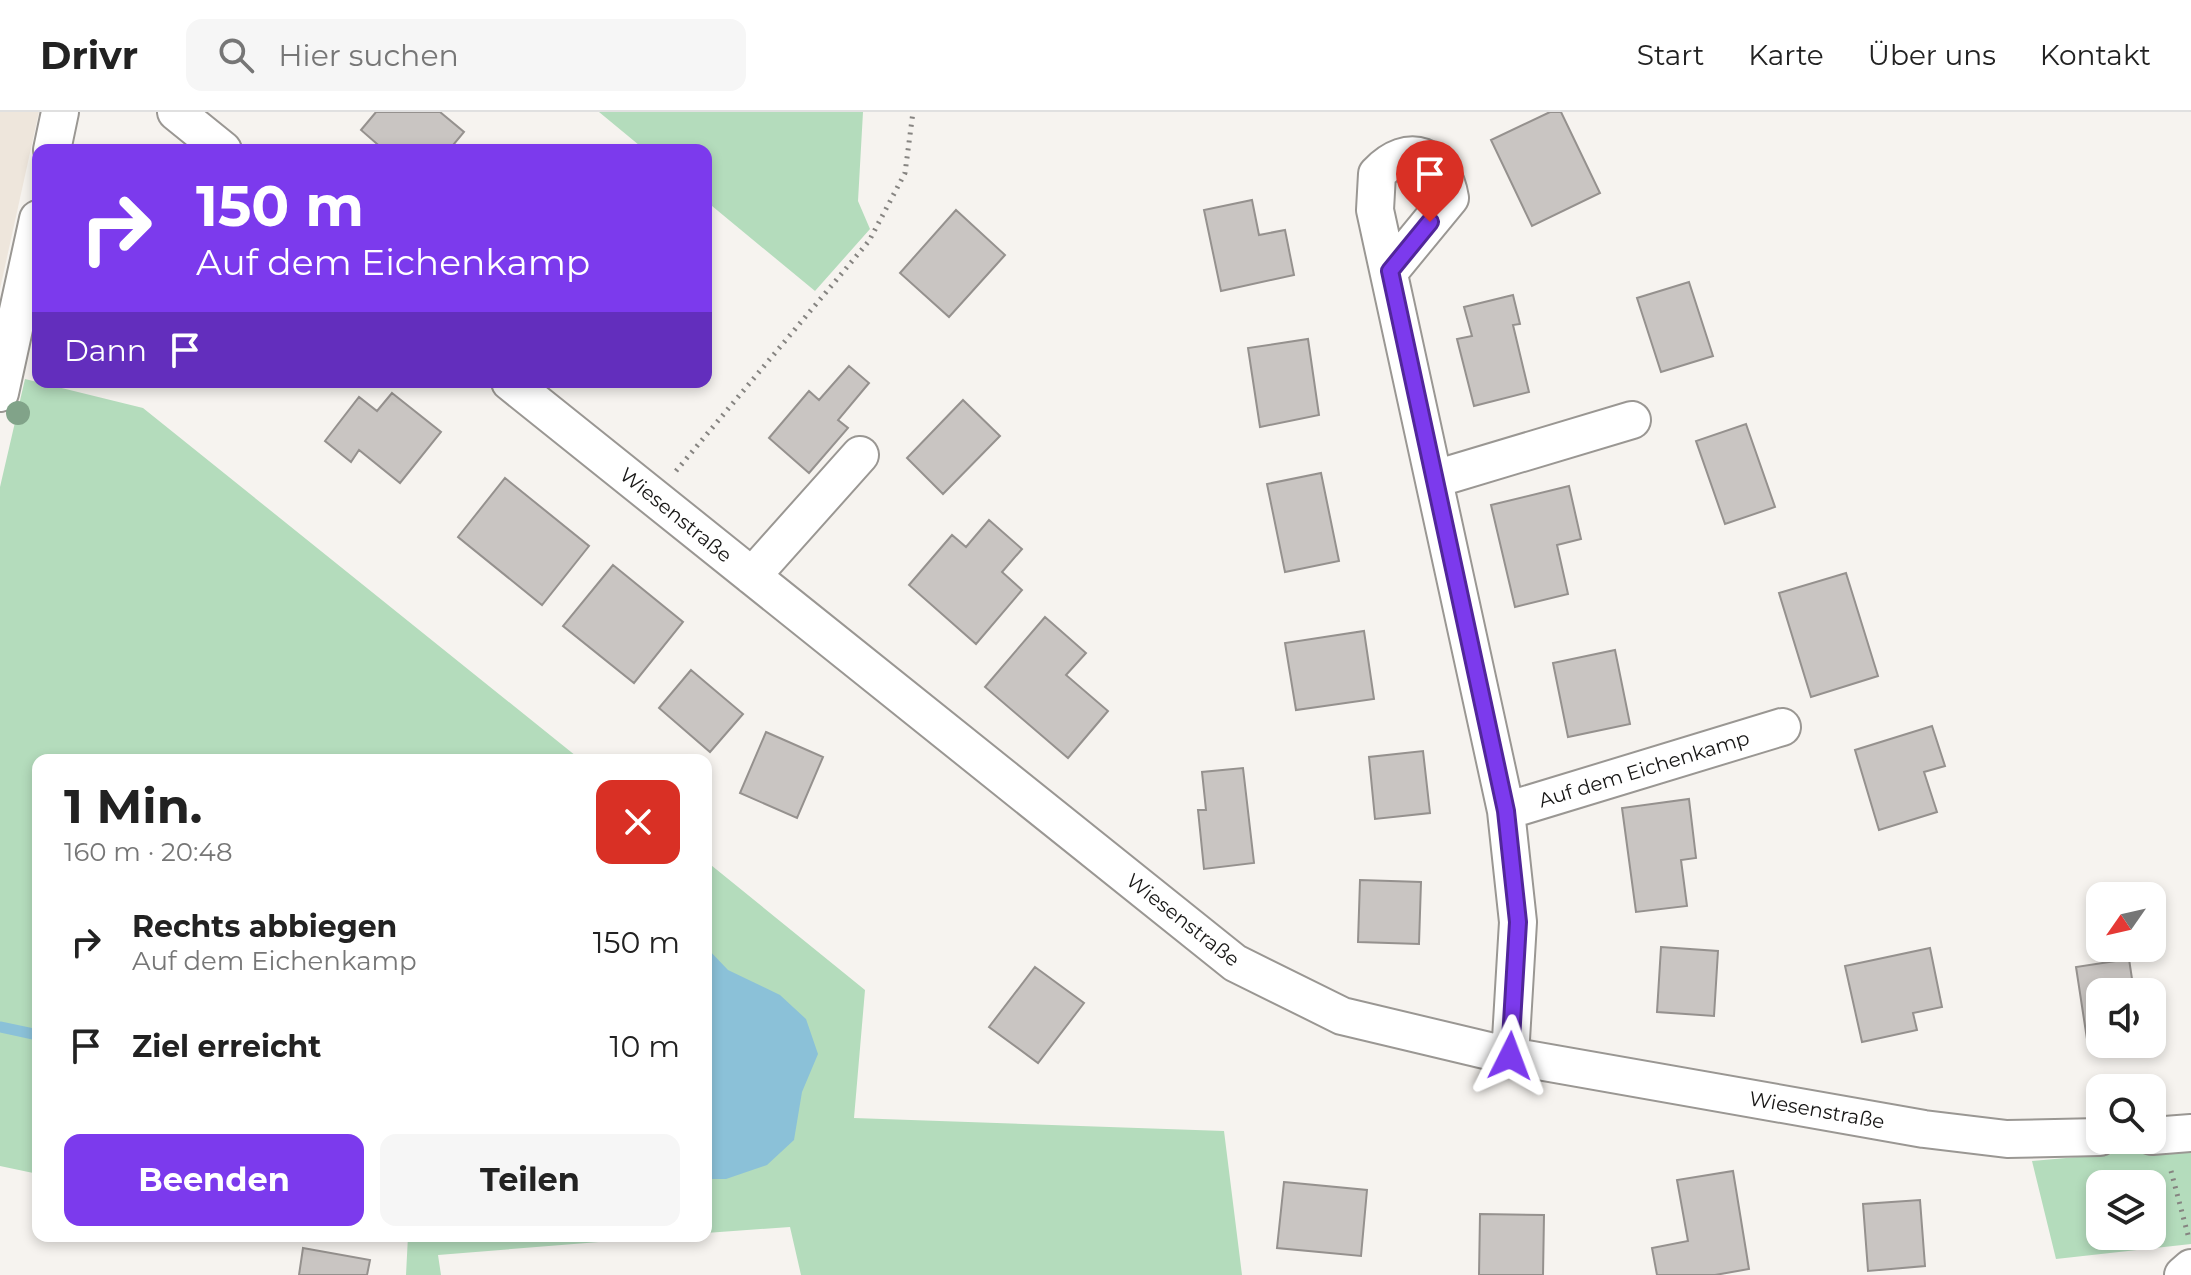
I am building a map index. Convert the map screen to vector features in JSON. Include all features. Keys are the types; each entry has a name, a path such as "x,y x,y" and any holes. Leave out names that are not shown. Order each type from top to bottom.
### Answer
{"street":[{"path":"53,144 60,112"},
{"path":"176,112 216,144"},
{"path":"0,393 32,246"},
{"path":"1390,271 1506,811 1518,922 1510,1056"},
{"name":"Wiesenstraße","path":"518,388 1235,963 1342,1016 1510,1056 1924,1129 2007,1139 2086,1137"},
{"path":"1435,479 1632,420"},
{"path":"752,576 860,455"},
{"name":"Auf dem Eichenkamp","path":"1506,811 1782,727"},
{"path":"2183,1275 2191,1268"}],"path":[{"path":"654,497 869,241 905,173 913,112"},
{"path":"2168,1135 2191,1246"}],"shaded area":[{"path":"0,112 39,112 0,289"}],"green space":[{"path":"599,112 863,112 858,201 870,229 815,291 712,206 712,144 638,144"},
{"path":"25,379 32,381 32,388 62,388 143,408 574,754 32,754 32,1173 0,1166 0,487"},
{"path":"712,866 865,990 854,1118 1224,1131 1242,1275 801,1275 790,1227 712,1233"},
{"path":"2191,1147 2191,1244 2166,1247 2166,1170 2086,1170 2086,1250 2137,1250 2056,1259 2032,1161 2112,1154 2166,1154 2166,1149"},
{"path":"408,1242 599,1242 438,1255 441,1275 406,1275"}],"water":[{"path":"712,953 728,970 780,995 806,1019 818,1054 802,1092 794,1140 767,1165 726,1179 712,1179"}],"building":[{"path":"376,112 440,112 464,132 454,144 377,144 361,130"},
{"path":"1550,112 1561,112 1600,193 1532,226 1491,140"},
{"path":"1252,200 1259,235 1285,230 1294,275 1221,291 1204,210"},
{"path":"956,210 1005,255 949,317 900,273"},
{"path":"1689,282 1713,356 1661,372 1637,298"},
{"path":"1513,295 1520,324 1513,325 1529,392 1474,406 1457,339 1472,336 1464,307"},
{"path":"1308,339 1319,415 1260,427 1248,348"},
{"path":"849,366 869,383 838,420 848,428 809,473 769,438 809,391 819,400"},
{"path":"392,393 441,432 400,483 359,450 351,462 325,441 359,397 377,411"},
{"path":"963,400 1000,436 943,494 907,458"},
{"path":"1746,424 1775,507 1725,524 1696,441"},
{"path":"1321,473 1339,561 1285,572 1267,484"},
{"path":"505,478 589,546 542,605 458,537"},
{"path":"1569,486 1581,539 1557,545 1568,594 1515,607 1491,505"},
{"path":"989,520 1022,549 1002,572 1022,590 976,644 909,585 952,535 966,547"},
{"path":"613,565 683,622 634,683 563,626"},
{"path":"1846,573 1878,676 1811,697 1779,593"},
{"path":"1045,617 1086,653 1066,675 1108,711 1068,758 985,687"},
{"path":"1364,631 1374,699 1296,710 1285,643"},
{"path":"1615,650 1630,724 1568,737 1553,663"},
{"path":"691,670 743,714 710,752 659,708"},
{"path":"1932,726 1945,766 1924,772 1937,812 1879,830 1855,750"},
{"path":"766,732 823,757 797,818 740,793"},
{"path":"1423,751 1430,813 1375,819 1369,757"},
{"path":"1243,768 1254,863 1204,869 1198,810 1206,810 1202,772"},
{"path":"1689,799 1696,858 1681,860 1687,906 1636,912 1622,808"},
{"path":"1360,880 1421,882 1419,944 1358,942"},
{"path":"1661,947 1718,951 1714,1016 1657,1012"},
{"path":"1930,948 1942,1007 1913,1013 1917,1030 1862,1042 1845,966"},
{"path":"2129,962 2132,978 2086,978 2086,1032 2076,967"},
{"path":"1035,967 1084,1003 1038,1063 989,1027"},
{"path":"1733,1171 1749,1269 1715,1275 1657,1275 1652,1248 1688,1241 1677,1180"},
{"path":"1284,1182 1367,1190 1361,1256 1277,1248"},
{"path":"1920,1200 1925,1266 1868,1271 1863,1204"},
{"path":"1480,1214 1544,1215 1543,1275 1479,1275"},
{"path":"303,1248 370,1260 367,1275 299,1275"}],"waterway":[{"path":"0,1027 32,1034"}],"route":[{"path":"1430,222 1390,271 1506,811 1518,922 1510,1056"}]}
